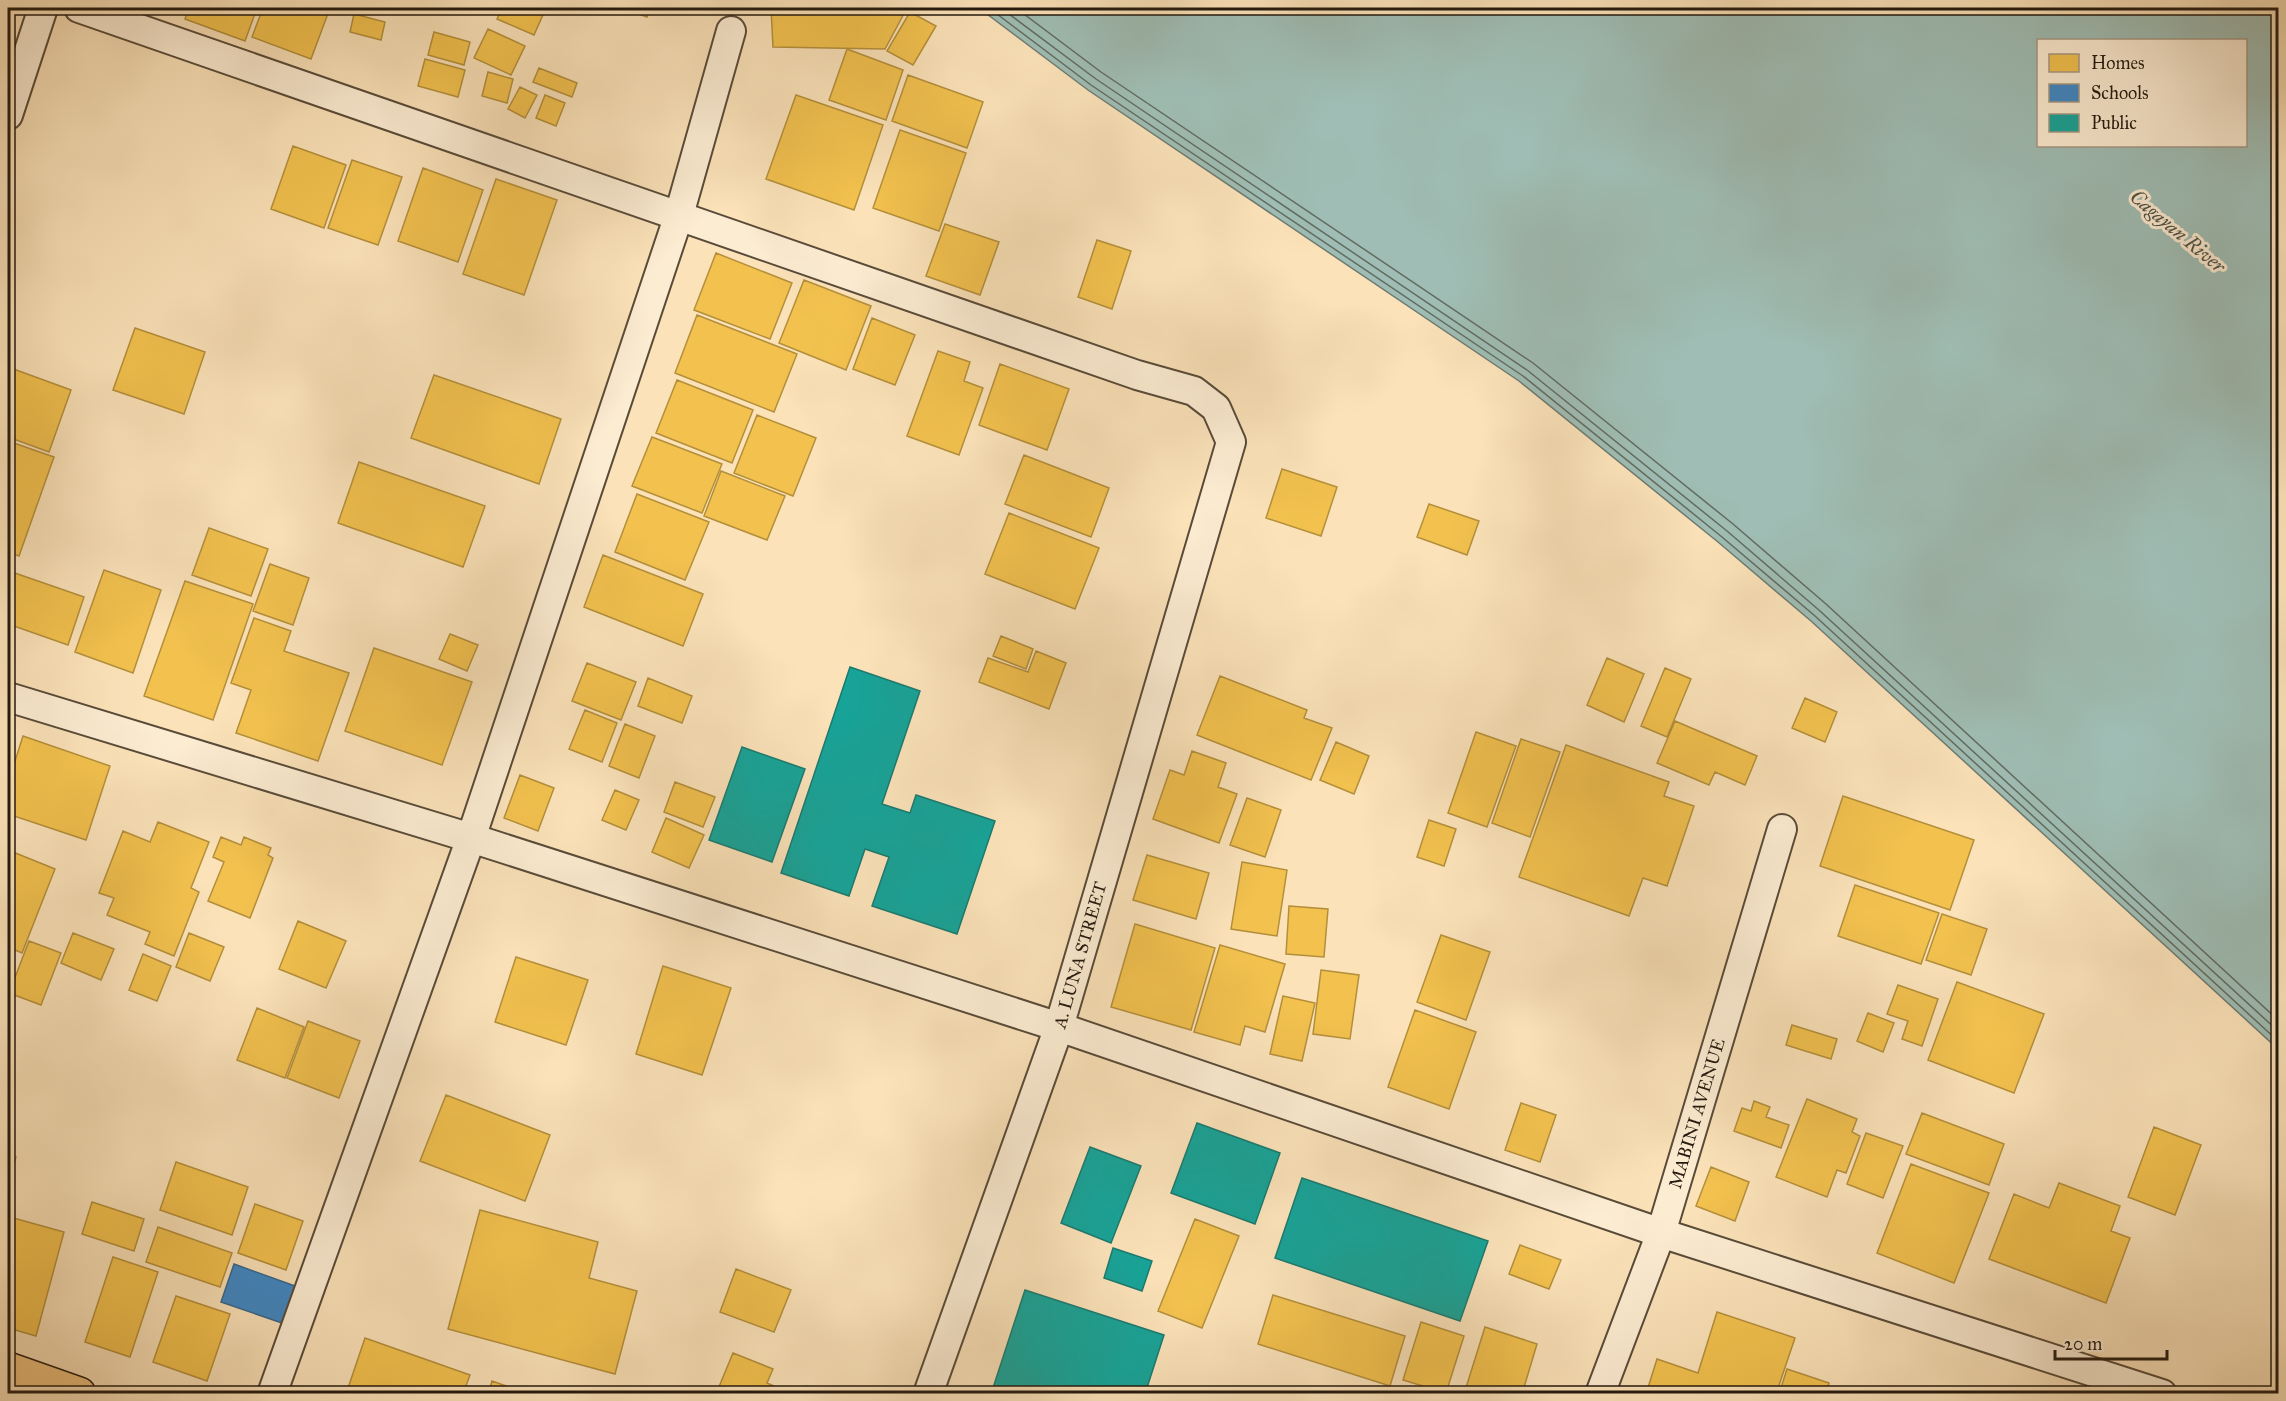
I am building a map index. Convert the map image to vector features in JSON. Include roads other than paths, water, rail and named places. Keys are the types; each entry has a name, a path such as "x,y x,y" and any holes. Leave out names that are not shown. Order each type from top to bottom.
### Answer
{"main road":[{"path":"8,1369 79,1394"}],"street":[{"path":"8,115 43,8"},
{"name":"A. LUNA STREET","path":"79,8 1137,375 1194,391 1216,408 1231,442 1209,510 1059,1027 928,1394"},
{"path":"272,1394 471,838 679,215 731,31"},
{"path":"8,697 471,838 1059,1027 1661,1233 2162,1394"},
{"name":"MABINI AVENUE","path":"1600,1394 1661,1233 1782,829"}],"water":[{"name":"Cagayan River","path":"979,8 2278,8 2278,1049 1811,621 1718,542 1519,381 1088,90"}]}
